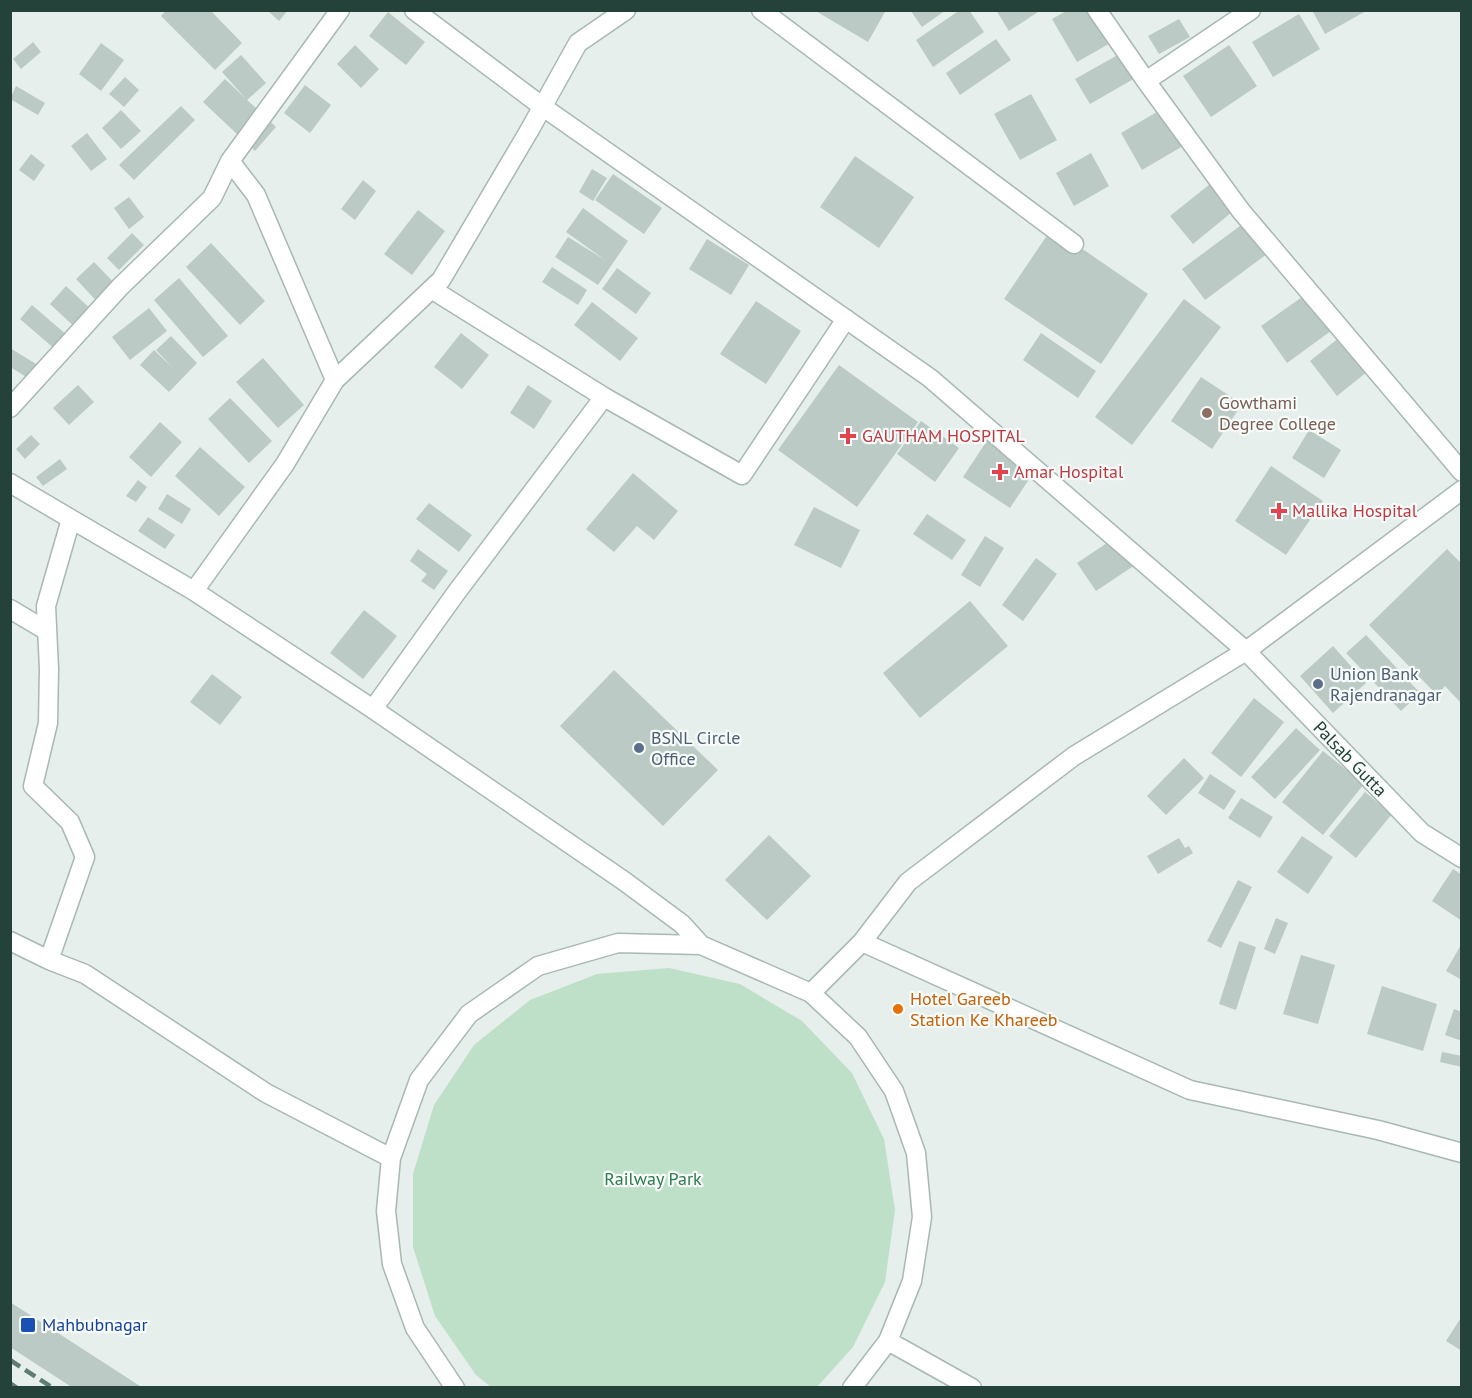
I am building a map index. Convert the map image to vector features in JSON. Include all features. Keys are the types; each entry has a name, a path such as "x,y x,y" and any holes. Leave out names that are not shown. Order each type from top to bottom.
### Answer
{"street":[{"path":"10,408 120,287 212,198 231,161 340,10"},
{"name":"Palsab Gutta","path":"414,10 543,107 930,378 1246,651 1422,833 1461,858"},
{"path":"194,591 285,464 335,380 441,280 578,43 626,10"},
{"path":"761,10 1074,244"},
{"path":"1097,10 1241,211 1461,472"},
{"path":"1146,81 1251,10"},
{"path":"231,161 256,195 335,380"},
{"path":"433,290 604,397 742,475 846,319"},
{"path":"373,709 456,592 604,397"},
{"path":"10,483 194,591 373,709 624,881 682,924 701,945"},
{"path":"811,993 861,942 908,882 1074,756 1246,651 1461,490"},
{"path":"49,960 85,857 70,822 33,786 48,723 49,669 46,606 70,519"},
{"path":"10,609 47,631"},
{"path":"10,941 85,974 267,1092 391,1158"},
{"path":"861,942 1190,1090 1378,1130 1461,1153"},
{"path":"455,1388 414,1328 392,1264 386,1211 391,1158 419,1080 470,1014 538,966 618,943 701,945 811,993 858,1037 894,1091 916,1153 922,1217 912,1281 888,1341 852,1388"},
{"path":"888,1341 972,1388"}],"green space":[{"name":"Railway Park","path":"669,968 740,984 802,1021 852,1073 884,1139 895,1210 885,1282 853,1347 817,1387 491,1387 476,1375 435,1316 413,1247 413,1174 434,1105 474,1045 530,1000 597,974"}],"building":[{"path":"166,10 210,10 242,43 215,70 161,16"},
{"path":"267,10 288,10 279,21"},
{"path":"814,10 886,10 868,42"},
{"path":"910,10 946,10 922,27"},
{"path":"960,10 969,10 984,32 933,67 916,40"},
{"path":"996,10 1041,10 1009,31"},
{"path":"1068,10 1096,10 1114,41 1077,62 1052,19"},
{"path":"1312,10 1368,10 1325,34"},
{"path":"388,12 425,42 406,65 369,36"},
{"path":"1299,14 1320,49 1273,77 1252,42"},
{"path":"1179,19 1190,37 1159,54 1148,36"},
{"path":"996,39 1011,60 960,95 946,73"},
{"path":"33,42 41,52 21,69 13,59"},
{"path":"101,43 124,60 101,91 79,74"},
{"path":"355,45 379,69 361,88 337,64"},
{"path":"1229,45 1257,86 1211,117 1183,76"},
{"path":"1123,52 1137,77 1090,104 1075,79"},
{"path":"241,55 266,83 247,100 222,72"},
{"path":"125,77 139,90 124,107 109,94"},
{"path":"225,79 276,127 255,151 203,102"},
{"path":"305,85 331,105 310,133 284,113"},
{"path":"16,86 45,103 38,115 10,99"},
{"path":"1031,94 1057,140 1020,160 994,114"},
{"path":"181,106 195,120 134,180 119,165"},
{"path":"1167,106 1188,143 1142,170 1121,133"},
{"path":"121,110 141,131 121,149 102,128"},
{"path":"87,133 107,159 91,171 71,146"},
{"path":"1091,153 1109,186 1074,206 1056,173"},
{"path":"31,154 45,165 34,181 19,170"},
{"path":"855,156 914,197 879,248 820,207"},
{"path":"592,169 607,178 593,201 579,192"},
{"path":"613,174 662,208 644,234 595,200"},
{"path":"363,180 376,191 355,220 341,209"},
{"path":"1215,180 1237,208 1193,244 1170,216"},
{"path":"129,197 144,217 129,229 114,208"},
{"path":"583,208 628,241 598,285 555,257 568,237 605,260 566,232"},
{"path":"418,210 445,231 412,275 384,254"},
{"path":"1248,220 1271,251 1205,300 1182,269"},
{"path":"1052,228 1148,294 1101,364 1004,299"},
{"path":"132,233 144,245 119,270 107,258"},
{"path":"707,239 749,265 731,295 689,269"},
{"path":"211,243 265,301 240,325 186,267"},
{"path":"94,262 122,291 103,308 76,279"},
{"path":"552,267 587,290 578,305 542,282"},
{"path":"617,268 651,293 636,314 602,289"},
{"path":"179,278 228,336 203,357 154,300"},
{"path":"66,286 96,314 80,332 50,304"},
{"path":"1309,292 1335,328 1287,363 1261,326"},
{"path":"1184,299 1221,327 1132,445 1095,417"},
{"path":"756,301 801,331 766,384 720,354"},
{"path":"592,302 638,338 620,361 574,325"},
{"path":"32,305 76,343 64,357 20,319"},
{"path":"149,308 167,331 130,360 112,337"},
{"path":"461,333 489,355 462,389 434,367"},
{"path":"1041,333 1096,371 1078,398 1023,360"},
{"path":"1345,333 1373,367 1337,396 1310,361"},
{"path":"171,336 197,363 169,392 140,365 154,350 173,368 156,350"},
{"path":"10,348 36,364 28,378 10,367"},
{"path":"263,358 304,405 278,428 236,382"},
{"name":"GAUTHAM HOSPITAL","path":"839,365 918,422 857,507 778,450"},
{"name":"Gowthami Degree College","path":"1201,377 1242,404 1212,449 1171,421"},
{"path":"78,385 94,402 69,425 53,408"},
{"path":"528,385 552,401 534,429 510,413"},
{"path":"230,398 272,441 249,463 208,419"},
{"path":"921,421 959,448 935,482 897,454"},
{"path":"160,422 182,442 151,477 129,457"},
{"path":"1309,430 1341,450 1324,478 1292,458"},
{"path":"31,435 40,444 25,459 16,449"},
{"name":"Amar Hospital","path":"990,436 1037,467 1010,508 963,477"},
{"path":"200,447 245,487 219,516 175,476"},
{"path":"60,459 67,469 43,486 36,477"},
{"name":"Mallika Hospital","path":"1271,466 1323,501 1286,555 1235,521"},
{"path":"633,473 678,511 654,540 637,526 614,552 586,529"},
{"path":"138,480 147,487 136,502 126,496"},
{"path":"167,494 191,509 182,524 158,509"},
{"path":"429,503 472,535 459,552 416,519"},
{"path":"814,507 860,530 841,568 794,545"},
{"path":"927,514 966,540 952,560 913,534"},
{"path":"148,517 175,535 165,549 138,531"},
{"path":"985,536 1004,548 980,587 961,575"},
{"path":"1116,537 1135,565 1096,591 1077,563"},
{"path":"418,549 448,571 434,590 421,581 427,574 410,561"},
{"path":"1447,549 1462,564 1462,704 1445,686 1437,695 1369,625"},
{"path":"1036,558 1057,574 1023,621 1002,605"},
{"path":"970,601 1008,646 920,718 883,673"},
{"path":"364,610 397,636 363,679 330,653"},
{"path":"1366,635 1420,693 1401,711 1346,653"},
{"path":"1333,646 1366,683 1333,713 1300,676"},
{"name":"BSNL Circle Office","path":"614,670 718,770 663,826 560,726"},
{"path":"212,674 242,697 220,725 190,702"},
{"path":"1254,698 1284,722 1241,777 1211,753"},
{"path":"1296,728 1320,750 1275,799 1251,777"},
{"path":"1323,751 1364,784 1323,835 1282,802"},
{"path":"1184,758 1204,778 1166,815 1147,796"},
{"path":"1210,774 1236,791 1224,810 1198,793"},
{"path":"1365,792 1392,814 1356,858 1329,836"},
{"path":"1241,798 1273,817 1260,838 1228,818"},
{"path":"769,835 811,876 767,920 725,880"},
{"path":"1302,836 1333,857 1308,894 1277,872"},
{"path":"1179,838 1185,848 1189,846 1193,853 1158,874 1147,856"},
{"path":"1453,869 1462,875 1462,921 1432,901"},
{"path":"1238,880 1252,887 1221,948 1207,941"},
{"path":"1276,918 1288,923 1275,954 1264,949"},
{"path":"1239,941 1256,947 1236,1010 1219,1004"},
{"path":"1462,943 1462,980 1446,971"},
{"path":"1301,955 1335,965 1318,1024 1283,1014"},
{"path":"1382,986 1437,1004 1423,1051 1367,1034"},
{"path":"1454,1009 1462,1012 1462,1041 1445,1035"},
{"path":"1442,1052 1462,1056 1462,1067 1440,1062"},
{"name":"Mahbubnagar","path":"10,1302 143,1388 73,1388 10,1347"},
{"path":"1462,1316 1462,1351 1446,1341"}],"railway":[{"path":"10,1360 53,1388"},
{"path":"10,1383 17,1388"}],"place":[{"name":"Gowthami Degree College","path":"1207,413"},
{"name":"GAUTHAM HOSPITAL","path":"848,436"},
{"name":"Amar Hospital","path":"1000,472"},
{"name":"Mallika Hospital","path":"1279,511"},
{"name":"Union Bank Rajendranagar","path":"1318,684"},
{"name":"BSNL Circle Office","path":"639,748"},
{"name":"Hotel Gareeb Station Ke Khareeb","path":"898,1009"},
{"name":"Mahbubnagar","path":"28,1325"}]}
